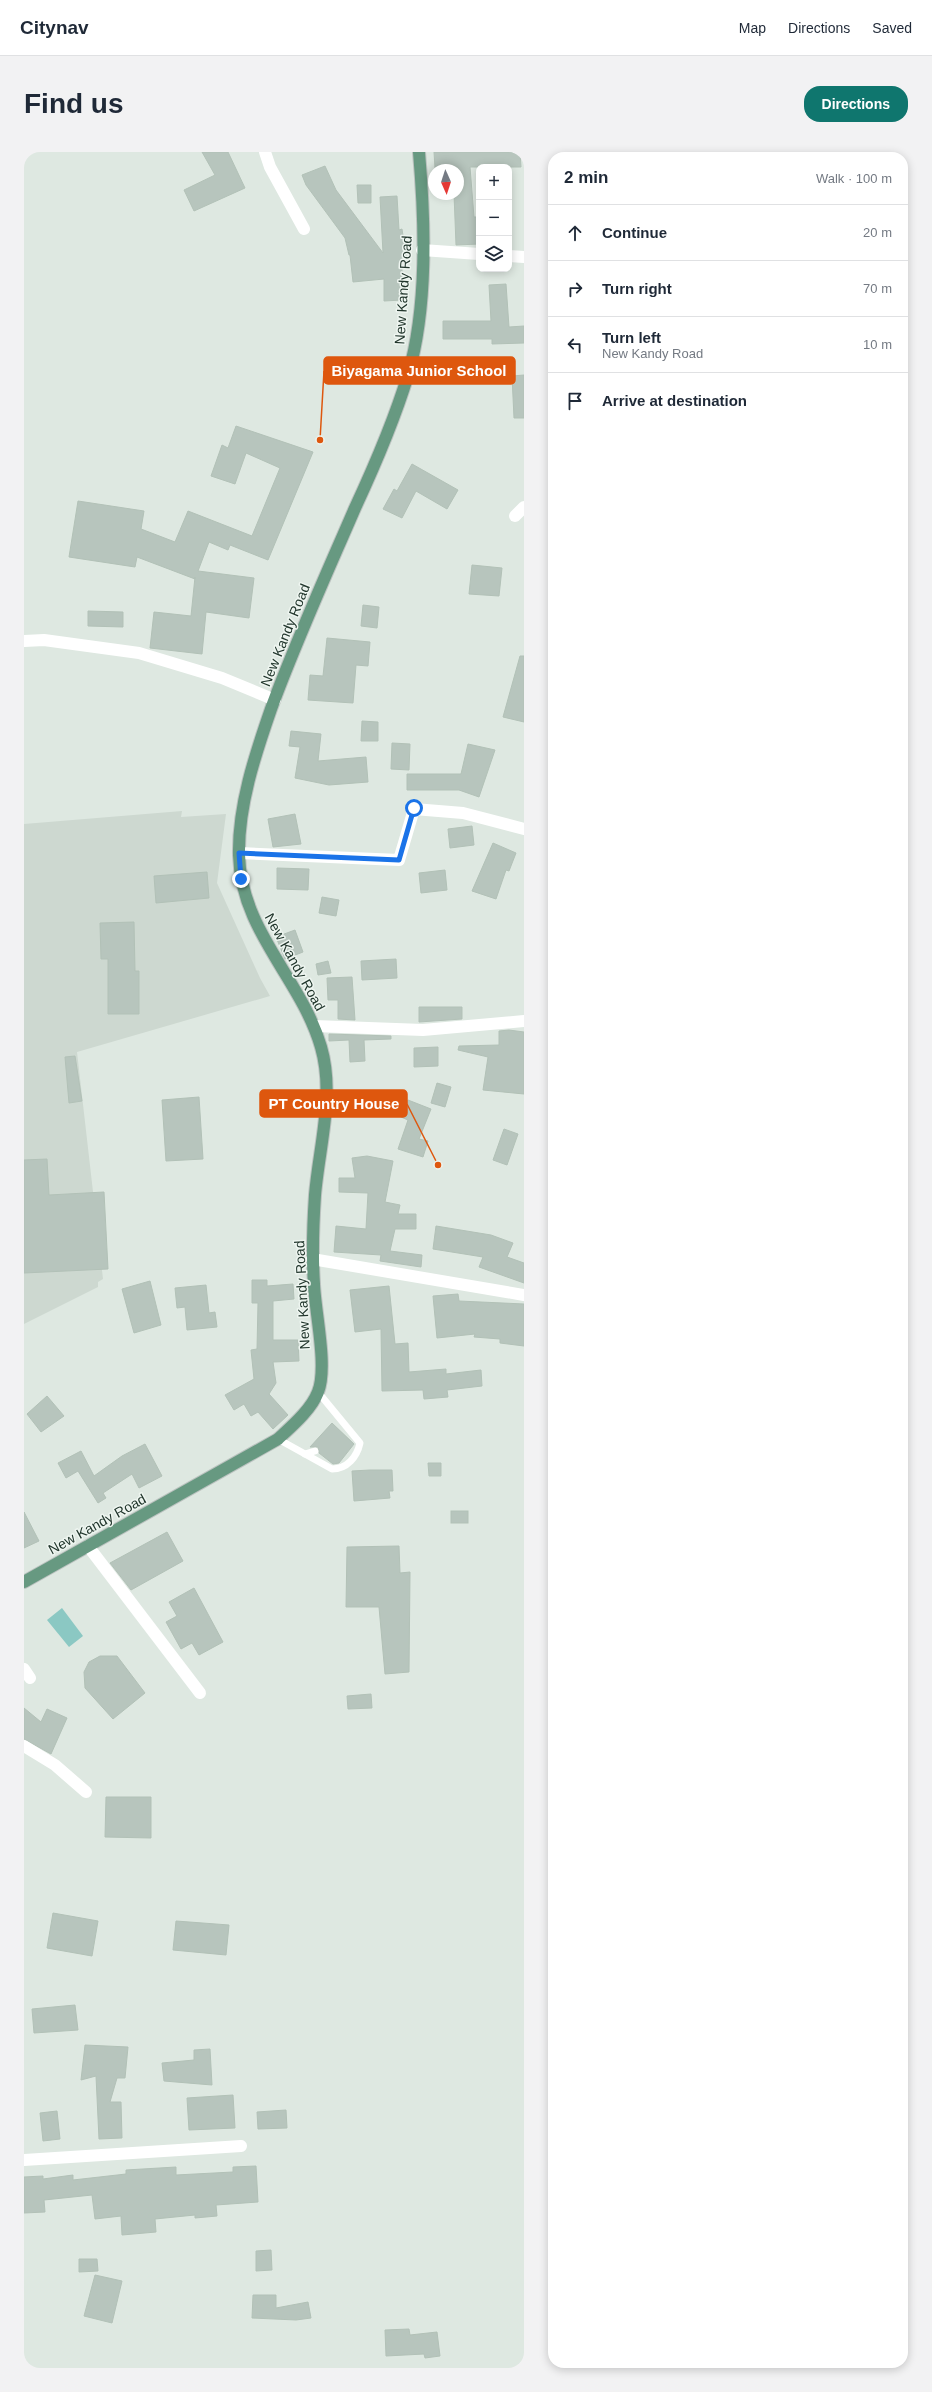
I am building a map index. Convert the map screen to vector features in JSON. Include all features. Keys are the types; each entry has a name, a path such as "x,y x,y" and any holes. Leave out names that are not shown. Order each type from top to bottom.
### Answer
{"main road":[{"name":"New Kandy Road","path":"24,1582 278,1439 311,1404 318,1392 320,1382 320,1352 312,1259 315,1196 327,1095 322,1050 314,1026 253,919 241,879 239,853 248,784 259,744 293,653 387,436 402,393 415,344 422,250 419,152"}],"street":[{"path":"264,152 270,167 304,229"},
{"path":"422,250 476,254"},
{"path":"512,256 524,257"},
{"path":"515,516 524,507"},
{"path":"24,641 44,640 139,652 222,678 275,700"},
{"path":"239,853 399,860 414,808 463,813 524,829"},
{"path":"314,1026 423,1030 524,1021"},
{"path":"312,1259 524,1295"},
{"path":"88,1546 200,1693"},
{"path":"24,1746 55,1765 86,1792"},
{"path":"24,2160 241,2146"}],"lane":[{"path":"278,1439 332,1469 338,1469 348,1464 358,1452 360,1443 318,1392"},
{"path":"337,1427 339,1417"},
{"path":"305,1454 316,1451"}],"shaded area":[{"path":"182,811 181,817 226,814 217,883 260,978 270,996 77,1052 103,1279 98,1282 98,1287 24,1324 24,824"}],"water":[{"path":"62,1608 83,1636 69,1647 47,1620"}],"building":[{"path":"202,152 228,152 245,188 194,211 184,190 215,175"},
{"path":"434,152 520,152 521,167 512,167 512,164 476,164 476,167 470,167 474,217 476,217 476,244 456,245 454,200 464,200 464,164 435,164"},
{"path":"325,166 336,190 383,253 380,197 397,196 399,230 402,229 407,262 402,262 402,300 384,301 384,279 353,282 350,255 345,238 306,185 302,175"},
{"path":"357,185 371,185 371,203 358,203"},
{"path":"506,284 509,327 524,326 524,343 492,344 492,339 443,339 443,321 491,321 489,285"},
{"path":"524,375 524,418 514,418 512,376"},
{"path":"236,426 313,452 268,560 230,545 228,550 209,542 198,571 254,578 249,618 206,612 202,654 150,648 154,612 191,616 195,579 137,557 135,567 69,557 78,501 144,511 141,529 175,542 188,511 252,536 280,468 246,453 235,484 211,476 222,445 228,448"},
{"path":"412,464 458,490 447,509 416,491 402,518 383,509 394,489 397,491"},
{"path":"472,565 502,568 499,596 469,594"},
{"path":"363,605 379,607 377,628 361,626"},
{"path":"88,611 123,612 123,627 88,626"},
{"path":"327,638 370,642 368,666 356,665 353,703 308,700 310,675 323,676"},
{"path":"520,656 524,656 524,722 503,717"},
{"path":"362,721 378,722 378,741 361,741"},
{"path":"291,731 321,734 318,761 366,757 368,782 329,785 295,778 300,747 289,746"},
{"path":"392,743 410,744 409,770 391,769"},
{"path":"468,744 495,750 479,797 459,790 407,790 407,774 461,774"},
{"path":"295,814 301,844 273,847 268,819"},
{"path":"472,826 474,845 450,848 448,829"},
{"path":"493,843 516,853 509,871 506,870 496,899 472,891"},
{"path":"277,868 309,869 308,890 277,889"},
{"path":"445,870 447,890 421,893 419,873"},
{"path":"207,872 209,898 156,903 154,876"},
{"path":"322,897 339,900 336,916 319,913"},
{"path":"134,922 135,971 139,971 139,1014 108,1014 108,959 101,959 100,923"},
{"path":"295,930 303,952 285,959 276,937"},
{"path":"396,959 397,978 362,980 361,961"},
{"path":"328,961 331,973 318,975 316,964"},
{"path":"352,977 355,1020 338,1019 338,1000 328,1000 327,978"},
{"path":"419,1007 462,1007 462,1019 419,1022"},
{"path":"509,1030 524,1032 524,1094 483,1090 488,1057 458,1050 459,1046 499,1045 499,1031"},
{"path":"329,1034 391,1036 391,1039 364,1040 365,1061 350,1062 349,1040 329,1041"},
{"path":"438,1047 438,1066 414,1067 414,1048"},
{"path":"75,1056 82,1101 69,1103 65,1057"},
{"path":"437,1083 451,1087 445,1107 431,1103"},
{"path":"199,1097 203,1159 166,1161 162,1100"},
{"path":"408,1100 431,1109 419,1139 428,1141 423,1157 398,1149 408,1120 401,1117"},
{"path":"504,1129 518,1134 507,1165 493,1160"},
{"path":"367,1156 393,1161 385,1202 400,1205 398,1214 416,1214 416,1229 395,1229 390,1251 422,1255 421,1267 380,1261 381,1255 334,1252 336,1226 366,1229 368,1193 339,1192 339,1178 355,1178 352,1158"},
{"path":"47,1159 49,1195 104,1192 108,1269 24,1273 24,1160"},
{"path":"436,1226 491,1235 513,1243 507,1257 524,1263 524,1283 479,1267 483,1257 433,1249"},
{"path":"252,1280 267,1280 267,1286 293,1284 294,1299 273,1301 273,1340 298,1340 299,1361 273,1362 276,1383 269,1394 288,1415 273,1429 258,1412 251,1416 244,1404 234,1410 225,1395 254,1379 251,1350 257,1349 258,1303 252,1303"},
{"path":"150,1281 161,1325 134,1333 122,1289"},
{"path":"206,1285 209,1313 215,1312 217,1327 187,1330 185,1307 177,1308 175,1288"},
{"path":"389,1286 395,1344 408,1343 409,1372 446,1369 446,1374 481,1370 482,1386 447,1390 448,1397 424,1399 423,1390 382,1391 381,1329 355,1332 350,1290"},
{"path":"458,1294 459,1301 524,1304 524,1346 500,1343 500,1339 474,1337 475,1334 437,1338 433,1296"},
{"path":"47,1396 64,1416 41,1432 27,1414"},
{"path":"332,1423 354,1444 339,1463 333,1464 319,1453 318,1447 310,1447"},
{"path":"145,1444 162,1476 139,1488 132,1474 103,1493 106,1498 98,1503 78,1471 66,1478 58,1463 81,1451 94,1476 122,1456"},
{"path":"428,1463 441,1463 441,1476 429,1476"},
{"path":"392,1470 393,1491 389,1491 390,1498 354,1501 352,1471"},
{"path":"451,1511 468,1511 468,1523 451,1523"},
{"path":"24,1512 39,1541 24,1548"},
{"path":"167,1532 183,1561 131,1590 110,1563"},
{"path":"399,1546 400,1573 410,1572 409,1672 385,1674 379,1607 346,1607 347,1547"},
{"path":"194,1588 223,1642 199,1655 192,1643 181,1649 166,1622 177,1616 169,1602"},
{"path":"100,1656 117,1656 145,1693 113,1719 85,1688 84,1672 89,1662"},
{"path":"371,1694 372,1708 348,1709 347,1696"},
{"path":"24,1708 41,1722 47,1709 67,1718 51,1754 24,1739"},
{"path":"106,1797 151,1797 151,1838 105,1837"},
{"path":"53,1913 98,1921 92,1956 47,1948"},
{"path":"176,1921 229,1925 226,1955 173,1950"},
{"path":"75,2005 78,2030 34,2033 32,2009"},
{"path":"85,2045 128,2047 125,2078 117,2078 110,2102 121,2102 122,2138 99,2139 96,2076 81,2080"},
{"path":"210,2049 212,2085 164,2081 162,2063 194,2060 194,2050"},
{"path":"233,2095 235,2128 189,2130 187,2098"},
{"path":"286,2110 287,2128 258,2129 257,2112"},
{"path":"57,2111 60,2139 43,2141 40,2113"},
{"path":"256,2166 258,2202 216,2205 217,2216 195,2218 195,2215 155,2219 156,2232 122,2235 121,2216 95,2219 92,2195 44,2200 45,2212 24,2213 24,2177 43,2176 43,2179 73,2175 73,2180 126,2174 126,2170 176,2167 176,2175 233,2172 233,2167"},
{"path":"271,2250 272,2270 256,2271 256,2251"},
{"path":"79,2259 97,2259 98,2271 79,2272"},
{"path":"95,2275 122,2281 112,2323 84,2316"},
{"path":"253,2295 276,2295 276,2308 308,2302 311,2318 296,2320 252,2318"},
{"path":"409,2329 410,2335 437,2332 440,2356 425,2358 424,2354 386,2356 385,2330"}],"place":[{"name":"Biyagama Junior School","path":"320,440"},
{"name":"PT Country House","path":"438,1165"}],"route":[{"path":"241,879 239,853 399,860 414,808"}]}
